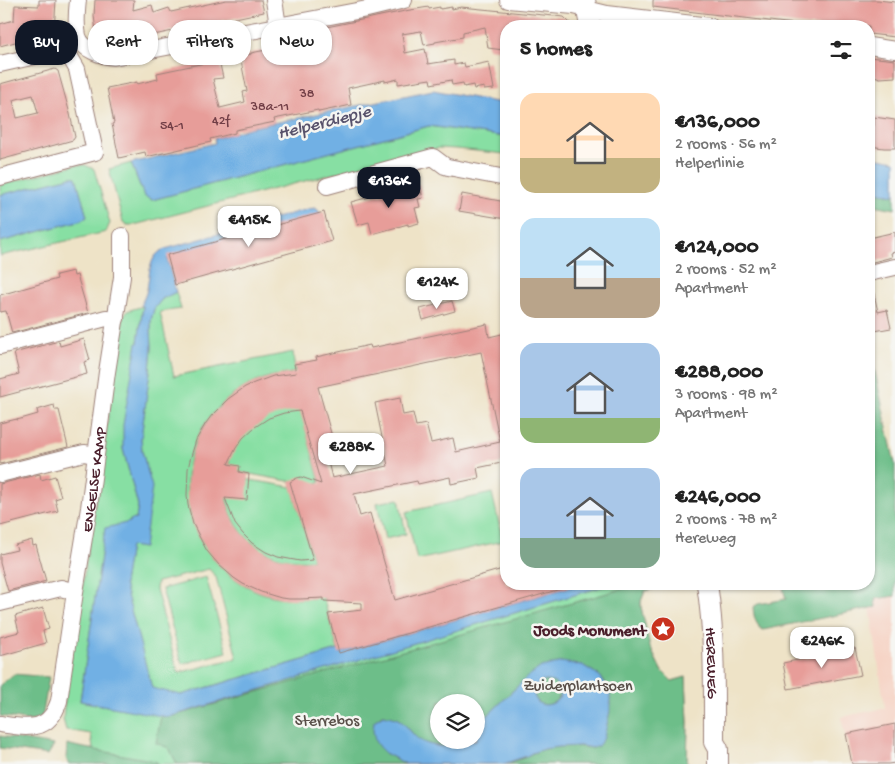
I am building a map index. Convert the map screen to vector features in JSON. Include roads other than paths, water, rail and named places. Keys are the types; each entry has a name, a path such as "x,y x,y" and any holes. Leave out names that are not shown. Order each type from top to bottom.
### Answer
{"main road":[{"name":"HEREWEG","path":"708,590 712,624 714,742 718,749 718,764"},
{"name":"HEREWEG","path":"708,764 708,749 714,742"}],"street":[{"path":"78,0 78,37 88,48 97,54 114,57 261,29"},
{"path":"274,0 277,20"},
{"path":"308,20 404,0"},
{"path":"508,0 574,6 587,12 658,20"},
{"path":"875,47 895,50"},
{"path":"0,64 49,53 65,52 77,69 95,152 0,177"},
{"path":"327,186 433,157 448,167 500,177"},
{"name":"ENGELSE KAMP","path":"0,724 29,727 41,724 50,719 59,702 122,277 122,236"},
{"path":"875,272 895,269"},
{"path":"0,346 106,318 116,319"},
{"path":"0,474 84,453 96,455"},
{"path":"0,603 60,588 74,592"}],"water":[{"name":"Helperdiepje","path":"433,90 500,103 500,136 429,126 152,200 144,196 131,163 215,143 214,139 249,128"},
{"path":"875,157 895,161 895,195 875,192"},
{"path":"76,177 87,217 82,220 0,242 0,195"},
{"path":"315,208 322,216 167,259 176,292 162,299 154,309 151,320 152,347 150,371 141,438 142,451 152,487 144,548 130,546 124,584 152,688 181,695 338,650 340,653 559,590 591,590 169,717 80,701 105,528 136,519 138,506 123,449 123,425 138,343 143,306 141,305 147,291 155,256 165,249"},
{"path":"562,662 584,666 600,676 610,692 610,711 604,738 598,746 593,748 580,746 544,749 503,764 406,764 385,753 375,741 374,721 383,715 393,717 404,723 418,739 430,744 430,749 485,749 485,718 526,678 541,667","holes":["542,681 550,681 555,684 561,694 555,702 546,705 541,704 537,701 534,692 537,685"]}],"place":[{"name":"Joods Monument","path":"663,629"}],"park label":[{"name":"Zuiderplantsoen","path":"578,684"},
{"name":"Sterrebos","path":"327,719"}]}
